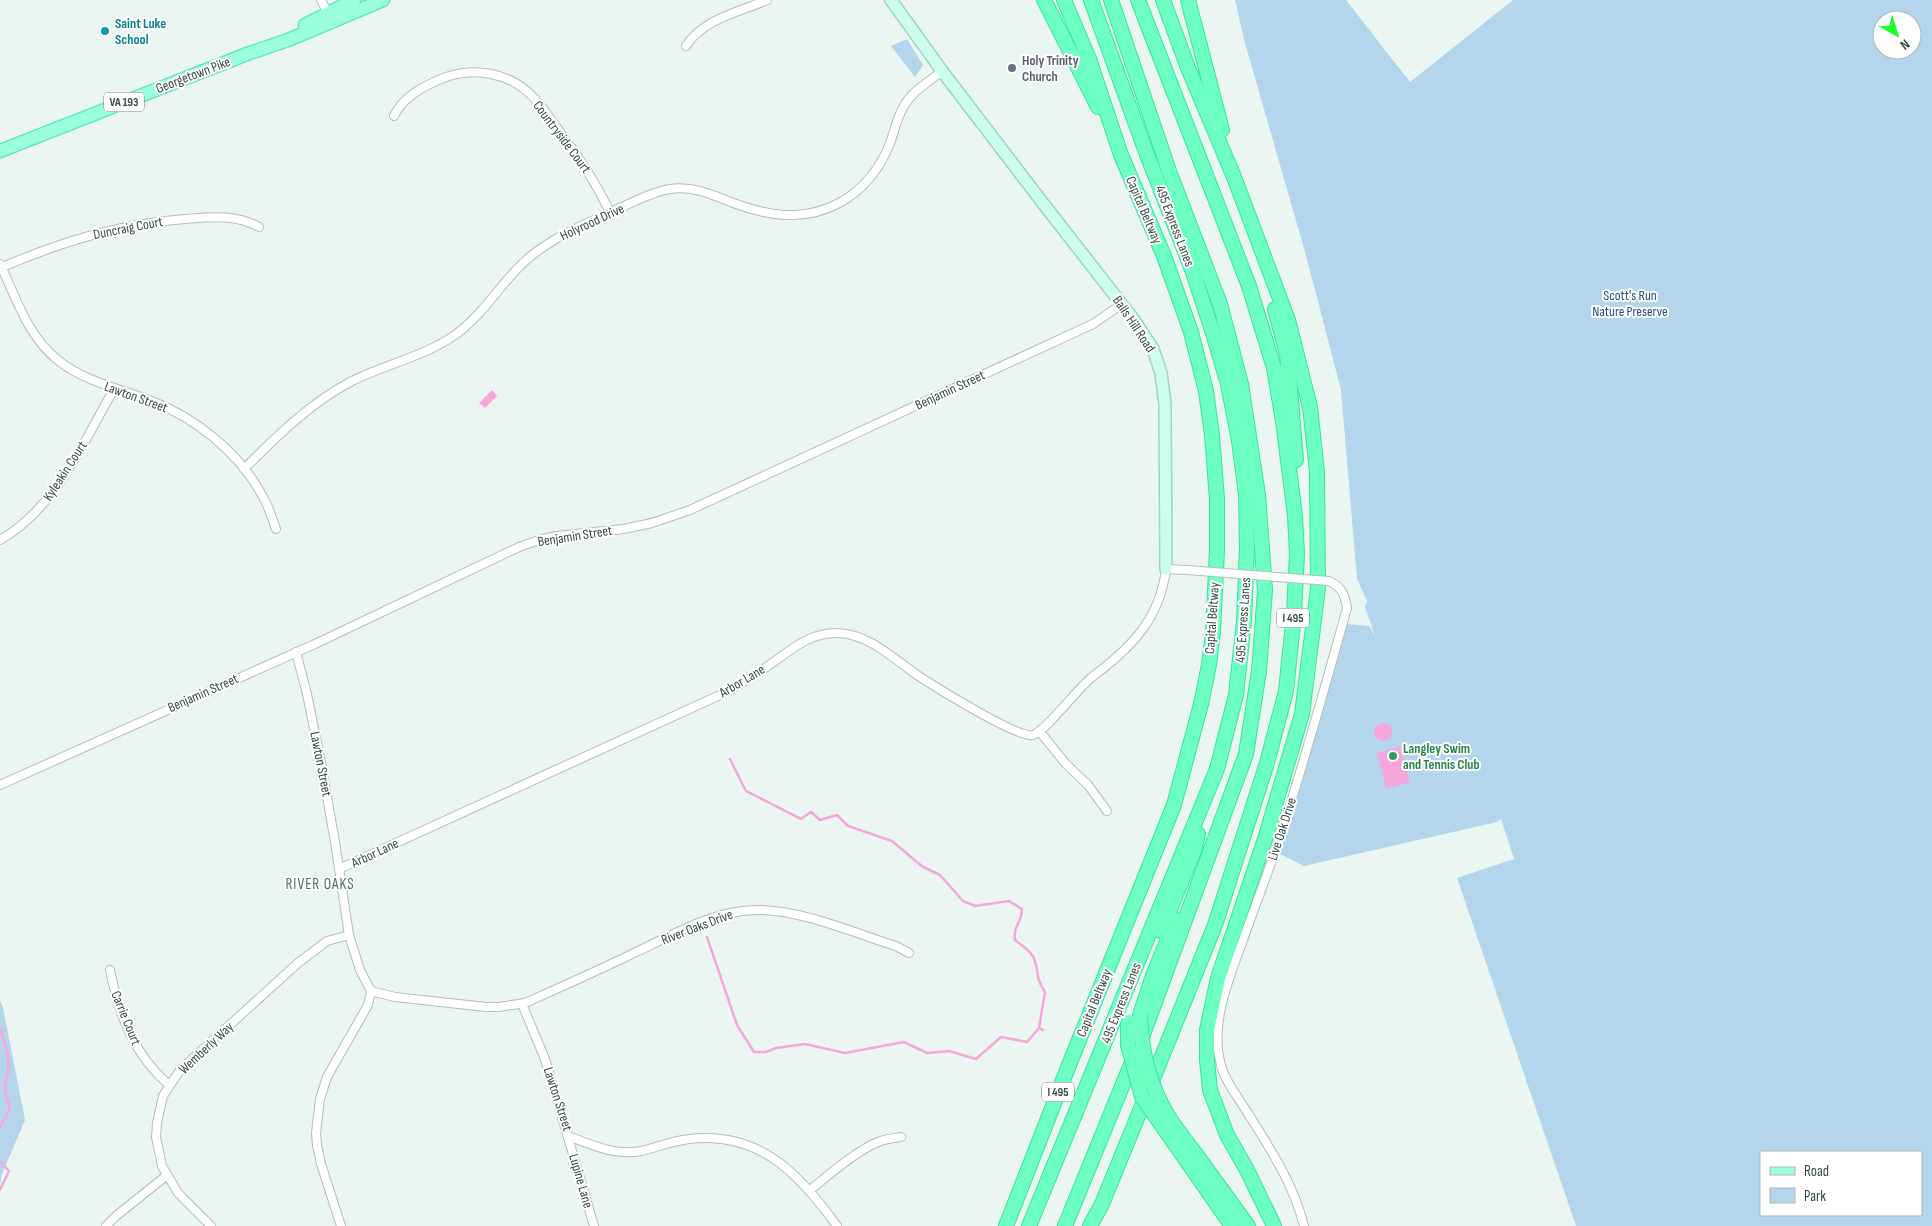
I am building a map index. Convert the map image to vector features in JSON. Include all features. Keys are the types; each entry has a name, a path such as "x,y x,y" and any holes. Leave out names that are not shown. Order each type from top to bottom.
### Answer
{"highway":[{"path":"1044,0 1121,155"},
{"name":"Capital Beltway","path":"1006,1226 1068,1065 1174,805 1202,704 1213,632 1217,550 1217,498 1212,435 1206,391 1191,332 1177,291 1121,155 1089,59 1064,0"},
{"name":"495 Express Lanes","path":"1029,1226 1217,769 1236,695 1244,621 1247,548 1246,494 1228,384 1210,321 1193,272 1146,152 1091,0"},
{"name":"495 Express Lanes","path":"1065,1226 1141,1040 1246,754 1259,671 1265,590 1258,495 1241,384 1220,304 1169,170 1111,0"},
{"name":"I 495","path":"1090,1226 1102,1204 1134,1128 1214,925 1267,763 1286,691 1294,613 1297,554 1295,516 1283,421 1274,368 1262,323 1138,0"},
{"path":"1163,0 1188,68 1234,177 1258,246 1288,320 1310,407 1317,472 1318,588 1302,714 1265,839 1218,978 1207,1030 1210,1090 1227,1135 1247,1170 1274,1226"},
{"path":"1188,0 1234,177"},
{"path":"1258,246 1287,354 1296,451 1295,516"},
{"path":"1232,1226 1155,1091 1134,1018 1246,754"},
{"path":"1217,769 1194,851 1144,973 1128,1045 1142,1097 1248,1226"}],"main road":[{"name":"Georgetown Pike","path":"247,54 354,0"},
{"name":"Georgetown Pike","path":"0,151 247,54 288,40 383,0"}],"street":[{"path":"321,0 328,14"},
{"path":"686,46 697,32 706,25 767,0"},
{"name":"Balls Hill Road","path":"891,0 942,71 1122,304 1153,349 1163,382 1166,428 1166,569 1164,588 1156,610 1135,639 1076,692 1040,732"},
{"name":"Holyrood Drive","path":"244,469 273,440 316,403 354,380 441,344 457,334 476,317 516,269 529,257 559,237 610,212 657,192 684,188 710,194 767,214 797,215 827,208 853,194 874,172 889,146 898,116 904,105 912,94 942,71"},
{"name":"Countryside Court","path":"394,116 403,102 410,96 443,78 461,73 484,72 512,81 534,98 575,151 597,185 610,212"},
{"name":"Duncraig Court","path":"1,267 90,234 167,220 231,217 259,227"},
{"name":"Lawton Street","path":"1,267 25,321 44,347 73,371 114,389 150,400 173,411 212,437 244,469 263,496 276,529"},
{"name":"Benjamin Street","path":"0,786 296,652 496,557 557,536 623,529 652,523 690,510 1093,324 1122,304"},
{"name":"Kyleakin Court","path":"0,540 24,524 49,498 114,389"},
{"name":"Live Oak Drive","path":"1166,569 1329,581 1336,584 1344,594 1347,608 1306,756 1270,867 1222,1002 1218,1032 1221,1067 1232,1090 1285,1175 1304,1226"},
{"name":"Arbor Lane","path":"340,869 720,695 744,682 802,641 822,635 841,633 866,641 921,678 1012,731 1032,736 1040,732"},
{"name":"Lawton Street","path":"296,652 311,712 340,869 349,935 360,970 371,991"},
{"path":"1040,732 1066,764 1088,785 1107,811"},
{"name":"River Oaks Drive","path":"522,1004 694,925 717,916 744,910 782,912 896,946 909,953"},
{"name":"Wemberly Way","path":"211,1226 178,1193 166,1176 158,1153 157,1123 161,1103 169,1085 180,1070 305,958 328,941 349,935"},
{"name":"Carrie Court","path":"110,970 114,991 129,1033 149,1064 169,1085"},
{"path":"341,1226 321,1164 317,1145 316,1133 320,1099 327,1077 368,1005 371,991 395,997 486,1007 522,1004"},
{"name":"Lawton Street","path":"522,1004 539,1042 568,1136 618,1152 642,1150 686,1139 703,1138 735,1141 764,1152 777,1160 810,1190 837,1226"},
{"name":"Lupine Lane","path":"568,1136 594,1226"},
{"path":"810,1190 873,1144 901,1137"},
{"path":"106,1226 166,1176"}],"green space":[{"name":"Scott's Run Nature Preserve","path":"1235,0 1346,0 1410,82 1513,0 1932,0 1932,1226 1576,1226 1457,878 1514,859 1501,819 1497,822 1304,866 1276,852 1347,624 1370,626 1376,639 1365,607 1367,601 1357,579 1341,390 1307,259 1245,43"},
{"path":"907,39 923,65 915,77 891,46"},
{"path":"0,1000 25,1120 2,1174 0,1186"}],"shaded area":[{"path":"492,390 497,396 485,408 479,403"},
{"path":"1383,723 1389,726 1392,732 1389,738 1383,741 1377,738 1374,732 1377,726"},
{"path":"1400,746 1410,782 1386,789 1377,753"}],"waterway":[{"path":"730,759 746,791 801,819 811,812 820,820 837,815 848,826 892,841 923,867 940,875 963,901 975,906 1009,901 1022,909 1021,918 1015,931 1015,940 1027,949 1034,958 1039,980 1045,992 1039,1028 1043,1030"},
{"path":"707,937 737,1025 754,1052 766,1052 776,1048 805,1044 845,1053 904,1042 927,1053 949,1051 976,1059 1001,1037 1027,1042 1039,1028"},
{"path":"0,1029 7,1050 9,1064 5,1086 9,1111 0,1127"},
{"path":"0,1161 9,1171 0,1190"}],"place":[{"name":"Saint Luke School","path":"105,31"},
{"name":"Holy Trinity Church","path":"1012,68"},
{"name":"Langley Swim and Tennis Club","path":"1393,756"}],"district":[{"name":"RIVER OAKS","path":"320,884"}]}
